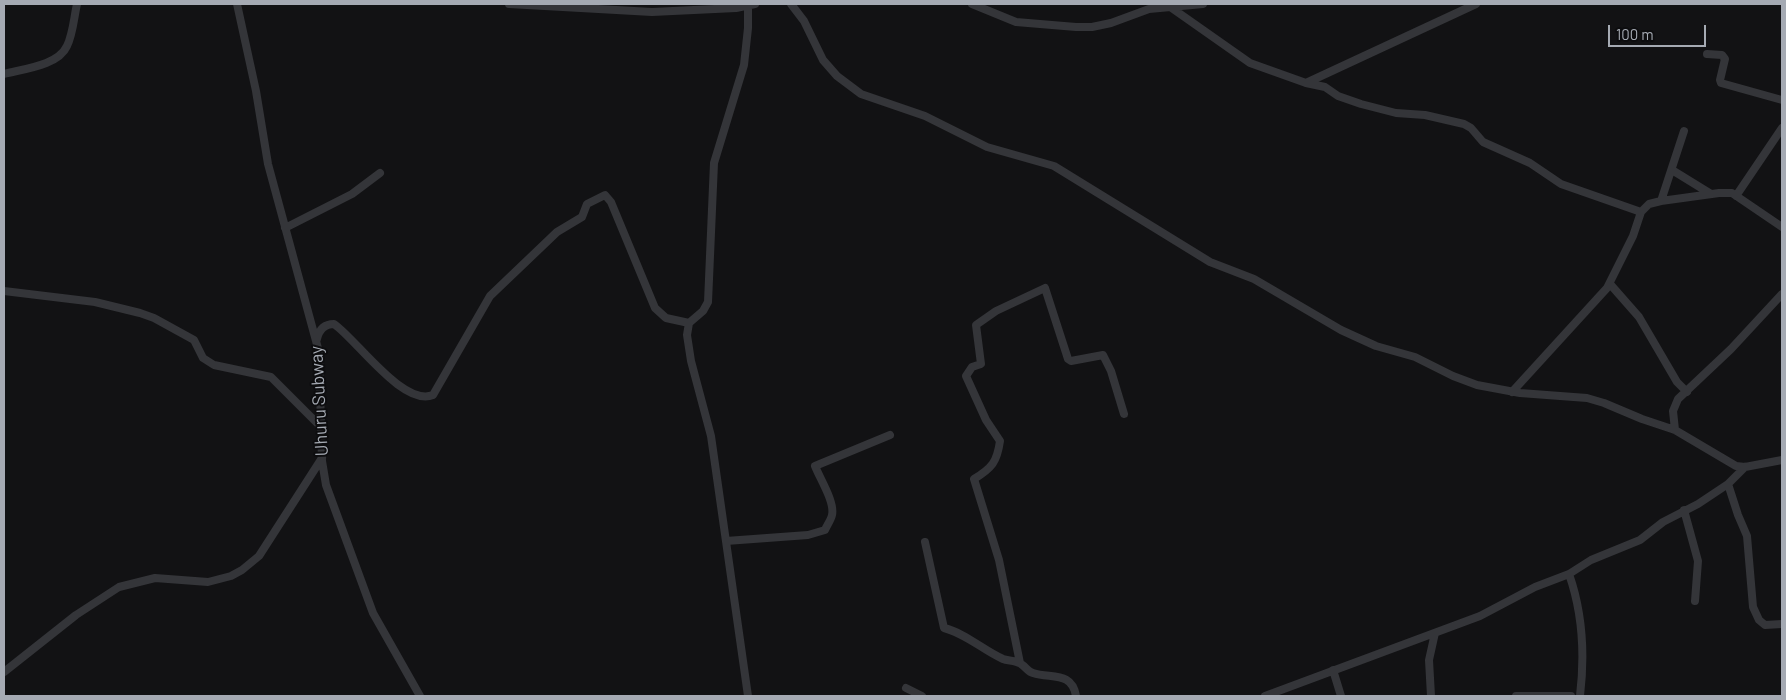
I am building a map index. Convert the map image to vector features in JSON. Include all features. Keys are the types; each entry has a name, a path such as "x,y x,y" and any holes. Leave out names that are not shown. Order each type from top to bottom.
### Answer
{"street":[{"path":"4,74 53,60 62,54 68,43 77,4"},
{"name":"Uhuru Subway","path":"237,4 256,91 268,164 317,341 320,364 322,458 326,485 366,596 391,649 420,696"},
{"path":"509,4 652,12 750,4 744,65 719,142 713,172 708,302 703,311 689,323 687,335 691,361 711,436 748,696"},
{"path":"791,4 804,22 823,60 837,76 867,97 912,110 987,146 1054,166 1210,262 1254,279 1341,330 1376,346 1415,357 1465,381 1512,392 1587,398 1675,430 1738,468 1738,477"},
{"path":"972,4 1016,22 1076,27 1092,27 1149,9 1203,4"},
{"path":"1306,83 1476,4"},
{"path":"1169,6 1250,63 1297,81 1325,87 1347,100 1396,113 1425,115 1464,124 1487,145 1530,162 1561,184 1641,212"},
{"path":"1707,54 1722,55 1726,59 1720,80 1722,83 1782,100"},
{"path":"1736,196 1782,128"},
{"path":"1661,201 1684,131"},
{"path":"1672,170 1711,194"},
{"path":"286,228 352,194 380,173"},
{"path":"1512,392 1610,284 1633,236 1641,212 1649,204 1711,194 1732,193 1782,227"},
{"path":"317,341 321,330 334,324 406,390 422,397 433,395 481,309 496,288 557,232 582,217 588,204 605,195 611,202 655,308 666,318 689,323"},
{"path":"1610,284 1639,318 1677,382 1687,392"},
{"path":"1020,663 999,560 974,479 986,471 997,458 1000,441 986,420 966,376 972,367 981,364 976,325 996,311 1045,288 1068,359 1071,361 1103,355 1112,371 1124,414"},
{"path":"4,291 95,302 154,318 194,340 203,358 214,365 271,377 322,428"},
{"path":"1675,430 1673,417 1675,404 1782,294"},
{"path":"726,541 808,535 825,530 832,515 829,495 814,466 890,435"},
{"path":"4,672 76,615 119,587 155,578 208,582 231,576 242,570 259,556 322,458"},
{"path":"1732,464 1745,468 1781,459"},
{"path":"1265,696 1480,616 1535,587 1569,574 1591,560 1644,538 1663,522 1728,484 1738,477 1745,468"},
{"path":"1728,484 1747,536 1755,614 1765,625 1782,624"},
{"path":"1684,510 1698,561 1695,601"},
{"path":"925,542 943,626 986,651 1008,661 1020,663 1034,673 1066,679 1072,683 1076,696"},
{"path":"1569,574 1582,624 1583,652 1580,696"},
{"path":"1431,696 1429,660 1435,633"},
{"path":"1333,670 1341,696"},
{"path":"906,688 922,696"},
{"path":"1516,696 1571,696"}]}
